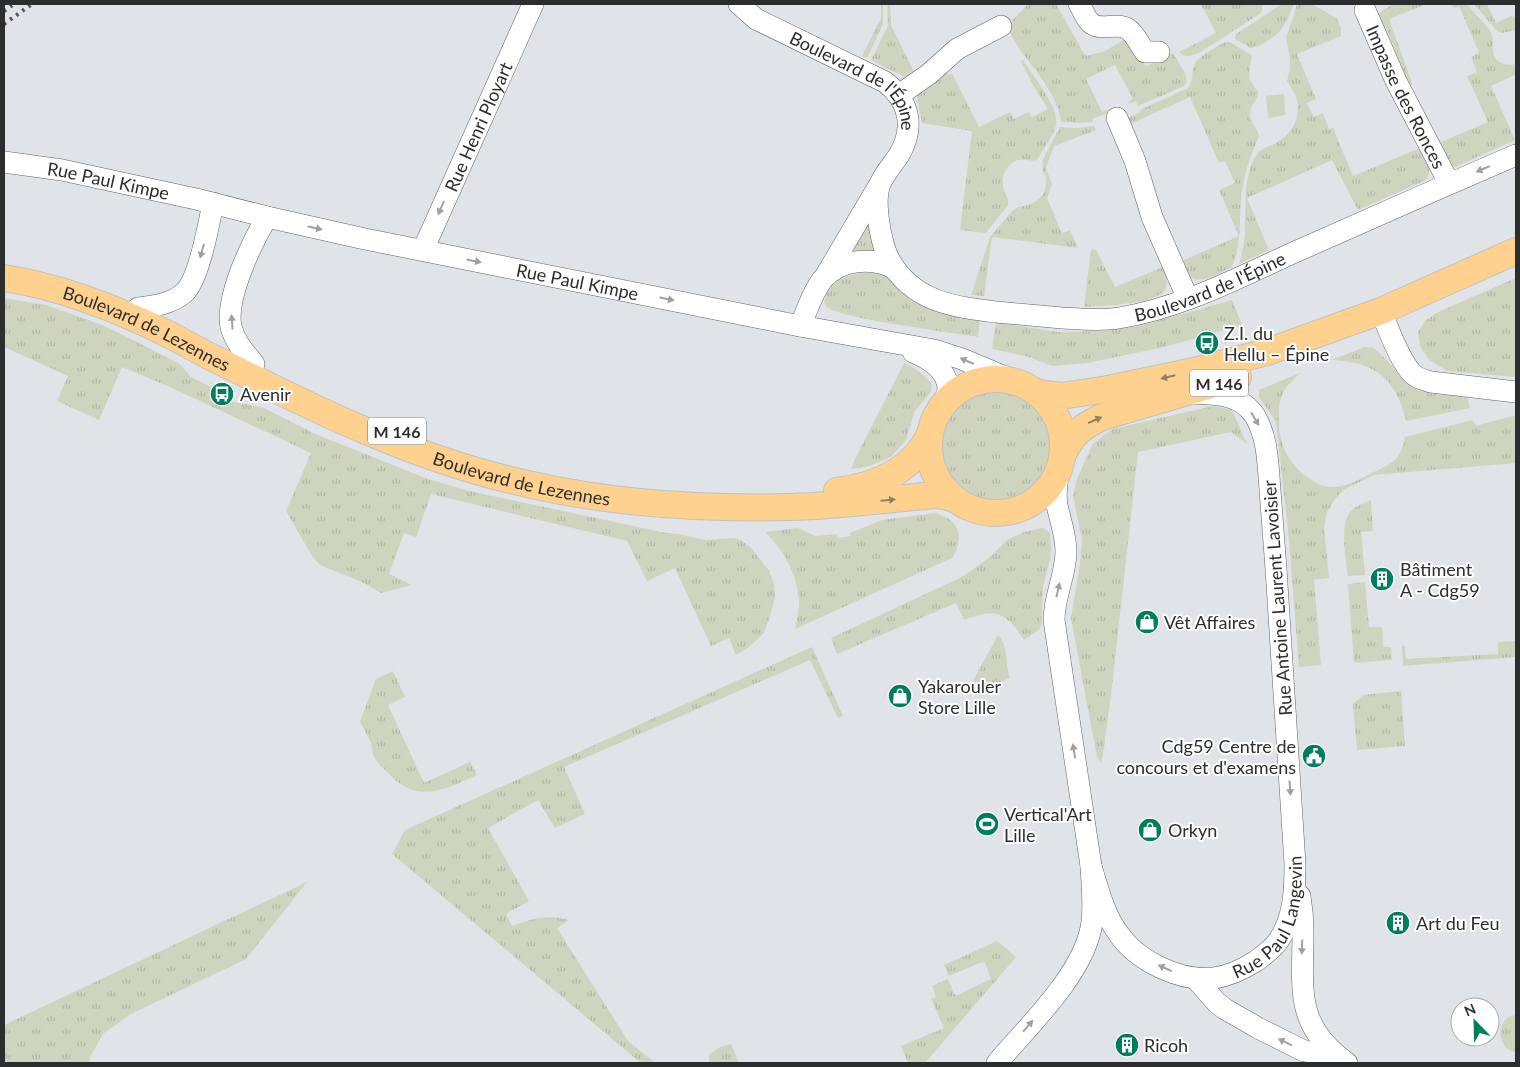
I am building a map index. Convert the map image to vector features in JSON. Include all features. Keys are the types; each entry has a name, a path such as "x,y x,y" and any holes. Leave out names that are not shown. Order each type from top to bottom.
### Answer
{"main road":[{"name":"M 146","path":"1038,393 1061,396 1075,394 1194,371 1267,352 1381,311 1516,251"},
{"name":"Boulevard de Lezennes","path":"4,269 70,284 138,308 186,328 298,386 413,437 468,456 573,481 666,493 737,497 778,496 854,488 875,482 898,472 919,452 930,434"},
{"name":"Boulevard de Lezennes","path":"4,278 44,287 108,307 173,336 365,431 456,463 532,485 624,500 726,508 816,506 936,495 955,499"},
{"name":"M 146","path":"1061,462 1072,438 1087,424 1119,412 1291,358 1340,336 1381,311"},
{"path":"997,378 1012,380 1038,393 1053,410 1060,424 1063,439 1061,462 1052,483 1042,495 1029,504 1014,511 984,512 969,507 955,499 944,489 933,470 929,448 930,434 934,420 945,401 962,388 976,382 997,378"}],"street":[{"name":"Rue Henri Ployart","path":"423,250 533,4"},
{"name":"Boulevard de l'Épine","path":"739,4 756,18 885,82 899,95 907,113 908,134 900,152 815,292 800,326"},
{"path":"1079,4 1092,24 1127,28 1145,52 1159,52"},
{"name":"Impasse des Ronces","path":"1365,10 1396,81 1449,183"},
{"path":"899,95 929,74 957,49 1000,26"},
{"path":"1117,118 1135,161 1152,217 1188,299"},
{"name":"Boulevard de l'Épine","path":"879,185 878,210 880,233 886,252 895,269 921,292 941,303 964,308 1089,320 1117,318 1148,312 1188,299 1516,155"},
{"name":"Rue Paul Kimpe","path":"4,162 62,170 213,203 267,217 423,250 800,326 934,350 950,354 1012,380"},
{"path":"138,308 158,306 174,299 185,292 191,284 198,266 213,203"},
{"path":"254,364 233,333 231,311 243,265 267,217"},
{"name":"Boulevard de l'Épine","path":"823,280 837,268 856,262 877,262 895,269"},
{"path":"1381,311 1408,368 1419,378 1431,382 1516,392"},
{"name":"Rue Paul Kimpe","path":"890,343 922,356 932,361 938,367 947,382 948,389 945,401"},
{"name":"Rue Antoine Laurent Lavoisier","path":"1180,394 1221,394 1234,398 1245,405 1255,416 1264,441 1273,528 1295,864"},
{"name":"Rue Paul Langevin","path":"996,1063 1063,986 1082,955 1093,919 1091,866 1054,620 1055,605 1066,552 1056,495 1061,462"},
{"name":"Rue Paul Langevin","path":"1091,866 1100,898 1108,917 1128,945 1161,967 1195,978 1215,978 1251,964 1266,954 1278,942 1286,928 1292,909 1295,864"},
{"name":"Rue Paul Langevin","path":"1295,864 1303,924 1302,967 1304,997 1312,1025 1318,1035 1340,1058"},
{"name":"Rue Paul Langevin","path":"1195,978 1217,1003 1258,1028 1304,1050 1340,1058"}],"green space":[{"path":"881,4 883,4 883,24 867,58 862,56 881,18"},
{"path":"887,4 890,4 891,25 915,74 907,78 871,60 887,28"},
{"path":"1028,4 1056,4 1087,56 1105,51 1125,39 1147,66 1173,53 1185,73 1187,82 1184,86 1138,106 1136,101 1129,104 1128,102 1133,99 1115,65 1086,79 1102,112 1115,107 1116,110 1092,119 1093,122 1061,122 1056,102 1038,73 1018,47 1007,26"},
{"path":"1201,4 1262,4 1262,10 1261,13 1199,53 1186,56 1179,52 1216,33"},
{"path":"1282,4 1293,5 1288,19 1275,36 1261,45 1250,48 1235,39 1236,34"},
{"path":"1297,4 1311,4 1337,18 1341,28 1341,36 1297,54 1316,99 1307,103 1314,117 1323,113 1329,129 1333,128 1353,176 1420,148 1428,164 1429,172 1426,180 1358,210 1332,160 1247,198 1269,250 1239,264 1245,234 1246,188 1253,161 1260,151 1287,135 1297,118 1298,104 1287,81 1290,59 1286,37"},
{"path":"1393,4 1427,4 1389,19 1412,83 1412,85 1405,88 1403,85 1407,79 1386,28 1377,26 1380,12"},
{"path":"1452,4 1467,4 1490,31 1493,40 1493,52 1497,60 1505,64 1516,64 1516,74 1491,86 1515,140 1455,167 1450,164 1436,144 1488,122 1467,76 1477,72 1471,57 1479,53 1459,6 1454,8"},
{"path":"1474,4 1487,4 1496,23 1511,16 1516,17 1516,30 1502,33 1497,31"},
{"path":"1225,42 1230,42 1252,56 1249,77 1258,93 1250,115 1259,136 1243,182 1239,241 1232,267 1212,276 1197,279 1189,275 1182,261 1239,236 1219,190 1235,183 1225,161 1219,163 1190,97 1130,124 1128,118 1141,112 1140,110 1188,88 1191,83 1193,69 1199,59"},
{"path":"1023,60 1050,101 1056,118 1055,129 1037,160 1018,160 1006,170 1003,182 1008,205 986,233 960,230 972,131 922,123 917,97 925,86 946,73 953,75 979,127 1010,112 1014,119 1029,112 1032,117 1048,109 1033,85 1021,61"},
{"path":"1284,94 1285,115 1268,118 1266,96"},
{"path":"1094,126 1096,130 1054,146 1046,168 1052,184 1047,198 1062,233 1070,230 1078,248 992,237 984,296 971,295 990,237 1012,211 1036,201 1043,195 1046,177 1042,170 1043,159 1060,127"},
{"path":"867,224 871,224 877,246 873,253 854,252 853,247"},
{"path":"1091,249 1096,250 1115,287 1163,267 1167,280 1166,287 1162,293 1148,300 1084,307"},
{"path":"874,273 890,277 980,319 978,337 872,320 834,311 825,305 824,302 828,290 836,282 852,275"},
{"path":"1516,278 1516,377 1447,371 1428,359 1420,346 1418,332 1425,321 1436,313"},
{"path":"4,298 46,305 105,326 180,364 191,377 217,390 214,395 225,400 264,408 313,433 428,479 465,490 666,533 705,540 735,538 742,541 751,548 769,571 774,584 775,597 764,633 748,648 736,655 729,638 711,646 675,568 647,581 627,541 431,494 416,537 404,533 389,574 412,585 381,593 364,583 320,565 312,556 286,511 311,453 170,387 122,367 99,420 57,401 68,376 4,347"},
{"path":"1232,300 1242,325 1164,347 1087,363 1052,366 1026,356 992,349 996,322 1058,332 1103,331 1191,312"},
{"path":"1365,347 1374,348 1410,383 1434,394 1467,397 1470,408 1406,421 1396,394 1381,375 1360,364 1331,360"},
{"path":"904,363 929,380 932,384 931,392 915,411 906,440 891,457 870,466 851,469 856,457"},
{"path":"1302,372 1288,386 1282,396 1279,410 1280,433 1285,451 1295,466 1310,479 1320,484 1328,487 1342,486 1387,466 1398,456 1405,437 1473,420 1476,426 1516,415 1516,463 1374,475 1343,490 1327,512 1324,529 1329,578 1314,580 1321,665 1299,667 1289,540 1276,422 1259,397 1259,390"},
{"path":"997,388 1019,392 1037,405 1050,423 1054,445 1050,467 1037,485 1019,498 997,502 975,498 957,485 944,467 940,445 944,423 957,405 975,392"},
{"path":"1213,406 1232,410 1247,444 1231,432 1138,452 1111,695 1101,763 1097,757 1071,618 1082,540 1073,496 1077,479 1092,445 1112,429"},
{"path":"1371,500 1373,531 1361,532 1365,575 1348,576 1344,531 1348,515 1359,505"},
{"path":"936,513 946,517 956,526 958,531 959,542 952,558 795,629 799,602 795,579 783,553 765,532 798,528 815,536 837,534 838,538 851,536 850,533 882,520"},
{"path":"1043,528 1050,533 1051,547 1043,587 1041,626 1039,630 1024,640 1011,623 998,615 984,614 964,620 956,603 837,654 831,638 962,577 990,557 1007,540 1024,532"},
{"path":"1365,582 1369,627 1382,627 1383,647 1391,647 1392,660 1354,663 1348,584"},
{"path":"998,635 1004,645 1010,678 970,695 968,690"},
{"path":"1516,641 1516,657 1403,666 1402,646 1405,646 1406,659 1498,654 1498,642"},
{"path":"812,647 843,716 838,718 810,660 564,767 585,814 555,828 538,800 488,828 529,901 506,914 512,926 540,918 554,917 569,920 557,928 628,1041 655,1063 641,1063 392,854 405,830"},
{"path":"393,671 405,697 388,705 424,783 470,762 477,775 443,789 422,792 411,790 401,785 378,763 373,755 371,743 360,722 376,679"},
{"path":"1401,691 1405,746 1357,750 1353,704 1363,695"},
{"path":"307,882 246,959 131,1014 103,1034 90,1057 89,1063 4,1063 4,1025"},
{"path":"997,941 1016,957 925,1063 908,1063 901,1046 944,1028 931,999 936,997 932,986 948,979 954,994 957,995 991,979 985,963 982,962 949,976 944,965"},
{"path":"1516,1015 1516,1052 1505,1046 1500,1034 1501,1027 1509,1017"},
{"path":"731,1044 739,1063 709,1063 709,1055 718,1048"}],"railway":[{"path":"4,11 14,4"},
{"path":"4,24 32,4"}],"place":[{"name":"Z.I. du Hellu – Épine","path":"1207,343"},
{"name":"Avenir","path":"222,394"},
{"name":"Bâtiment A - Cdg59","path":"1382,579"},
{"name":"Vêt Affaires","path":"1147,622"},
{"name":"Yakarouler Store Lille","path":"900,696"},
{"name":"Cdg59 Centre de concours et d'examens","path":"1314,756"},
{"name":"Vertical'Art Lille","path":"987,824"},
{"name":"Orkyn","path":"1150,830"},
{"name":"Art du Feu","path":"1398,923"},
{"name":"Ricoh","path":"1127,1045"}]}
